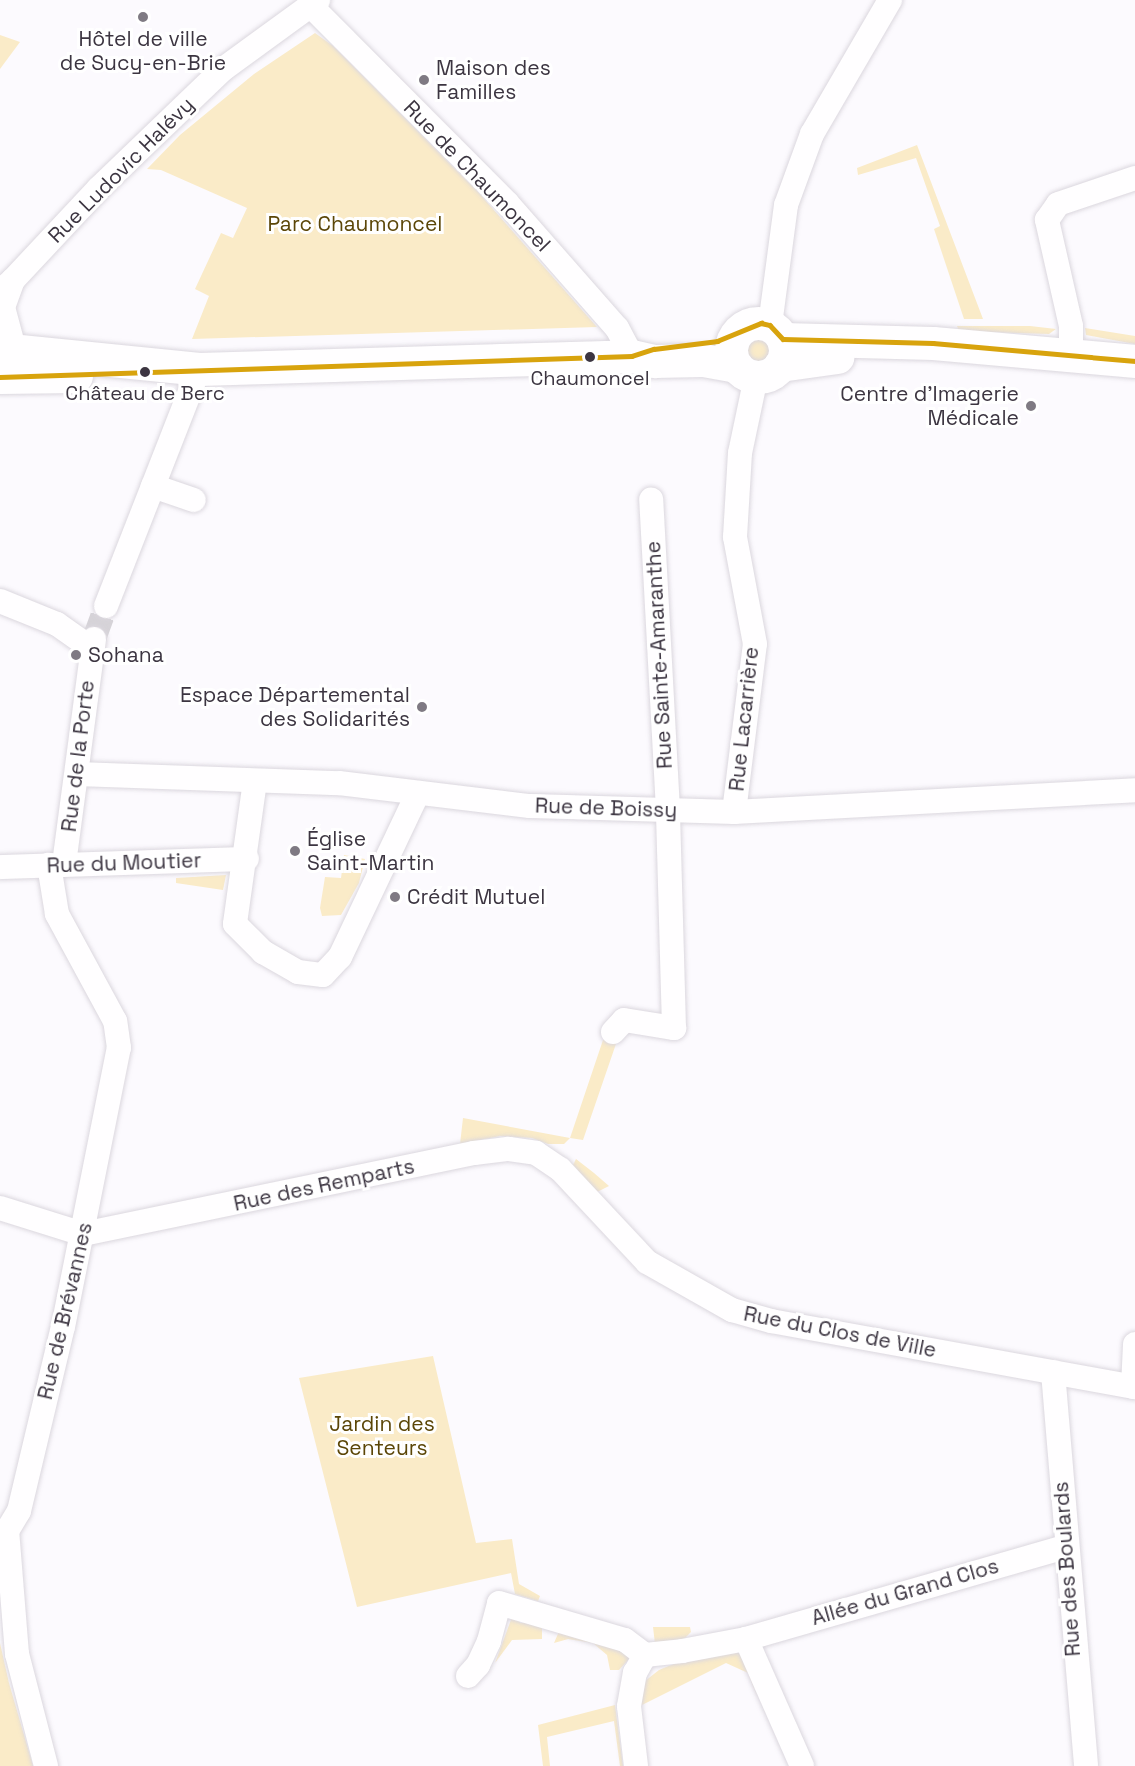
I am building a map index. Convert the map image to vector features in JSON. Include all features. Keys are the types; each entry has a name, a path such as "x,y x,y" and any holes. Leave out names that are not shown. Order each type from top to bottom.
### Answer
{"street":[{"name":"Rue Lacarrière","path":"734,812 755,644 735,537 740,453 765,354 786,205 812,134 890,0"},
{"name":"Rue Ludovic Halévy","path":"5,359 3,306 6,286 99,188 222,70 314,2"},
{"name":"Rue de Chaumoncel","path":"314,2 507,203 617,328 632,356"},
{"path":"1071,353 1071,326 1047,220 1058,204 1135,178"},
{"path":"5,359 148,375 191,368 632,356 736,333 730,351 765,354"},
{"path":"632,356 654,362 703,360 933,343 962,348 1071,353 1135,361"},
{"path":"106,606 153,486 191,368"},
{"path":"153,486 194,500"},
{"name":"Rue Sainte-Amaranthe","path":"613,1032 624,1020 674,1028 668,810 651,500"},
{"name":"Rue de la Porte","path":"0,601 57,624 92,644 77,774 56,865"},
{"name":"Rue de Boissy","path":"77,774 339,783 417,795 530,806 734,812 1135,790"},
{"path":"255,781 247,859 235,924 263,952 298,972 323,975 340,957 417,795"},
{"name":"Rue du Moutier","path":"0,867 247,859"},
{"name":"Rue de Brévannes","path":"46,1766 17,1654 4,1581 4,1530 19,1511 63,1328 119,1048 115,1021 57,914 56,865"},
{"name":"Rue des Remparts","path":"83,1234 474,1153 509,1149 536,1153 560,1169"},
{"name":"Rue du Clos de Ville","path":"560,1169 647,1262 732,1310 771,1321 1134,1387"},
{"path":"0,1208 83,1234"},
{"path":"1134,1387 1135,1344"},
{"name":"Rue des Boulards","path":"1053,1372 1065,1547 1086,1766"},
{"name":"Allée du Grand Clos","path":"645,1655 746,1639 1065,1547"},
{"path":"468,1676 478,1665 489,1641 499,1603 626,1640 645,1655 635,1673 629,1706 636,1766"},
{"path":"746,1639 802,1766"}],"green space":[{"name":"Parc Chaumoncel","path":"315,33 333,46 478,192 597,327 192,339 209,296 195,289 221,233 233,238 247,208 161,170 147,169 180,135 254,74"},
{"path":"0,35 20,42 0,69"},
{"path":"917,145 983,319 964,319 934,229 940,226 916,158 858,175 857,168"},
{"path":"957,326 1030,326 1056,329 1049,334 959,331"},
{"path":"1085,328 1135,336 1135,344 1086,335"},
{"path":"758,337 763,338 769,344 769,354 763,360 758,361 753,360 747,354 746,349 747,344 753,338"},
{"path":"344,855 365,859 359,883 341,915 322,916 320,908 325,877 341,878"},
{"path":"226,875 223,890 176,883 176,878"},
{"path":"618,1038 583,1140 570,1138 603,1040"},
{"path":"463,1118 570,1138 564,1144 548,1144 532,1138 500,1136 460,1144"},
{"path":"576,1159 609,1186 597,1192 573,1165"},
{"name":"Jardin des Senteurs","path":"433,1356 476,1543 512,1539 519,1584 540,1596 538,1601 515,1594 511,1573 357,1607 299,1378"},
{"path":"512,1617 519,1618 520,1623 542,1623 542,1639 512,1640 495,1663"},
{"path":"653,1627 690,1627 691,1632 684,1639 666,1641 666,1646 655,1644"},
{"path":"560,1629 623,1647 629,1659 619,1670 610,1670 607,1655 593,1643 568,1639 554,1643"},
{"path":"0,1643 9,1683 33,1766 0,1766"},
{"path":"741,1651 758,1699 748,1673 726,1663 634,1709 640,1685 659,1670 676,1663"},
{"path":"615,1705 623,1766 620,1766 614,1721 547,1737 550,1766 543,1766 538,1725"}],"tunnel":[{"path":"94,639 106,606"}],"transit line":[{"path":"0,377 632,356 654,349 717,341 761,323 770,325 783,339 933,343 1135,361"}],"place":[{"name":"Hôtel de ville de Sucy-en-Brie","path":"143,17"},
{"name":"Maison des Familles","path":"424,80"},
{"name":"Chaumoncel","path":"590,357"},
{"name":"Château de Berc","path":"145,372"},
{"name":"Centre d'Imagerie Médicale","path":"1031,406"},
{"name":"Sohana","path":"76,655"},
{"name":"Espace Départemental des Solidarités","path":"422,707"},
{"name":"Église Saint-Martin","path":"295,851"},
{"name":"Crédit Mutuel","path":"395,897"}]}
